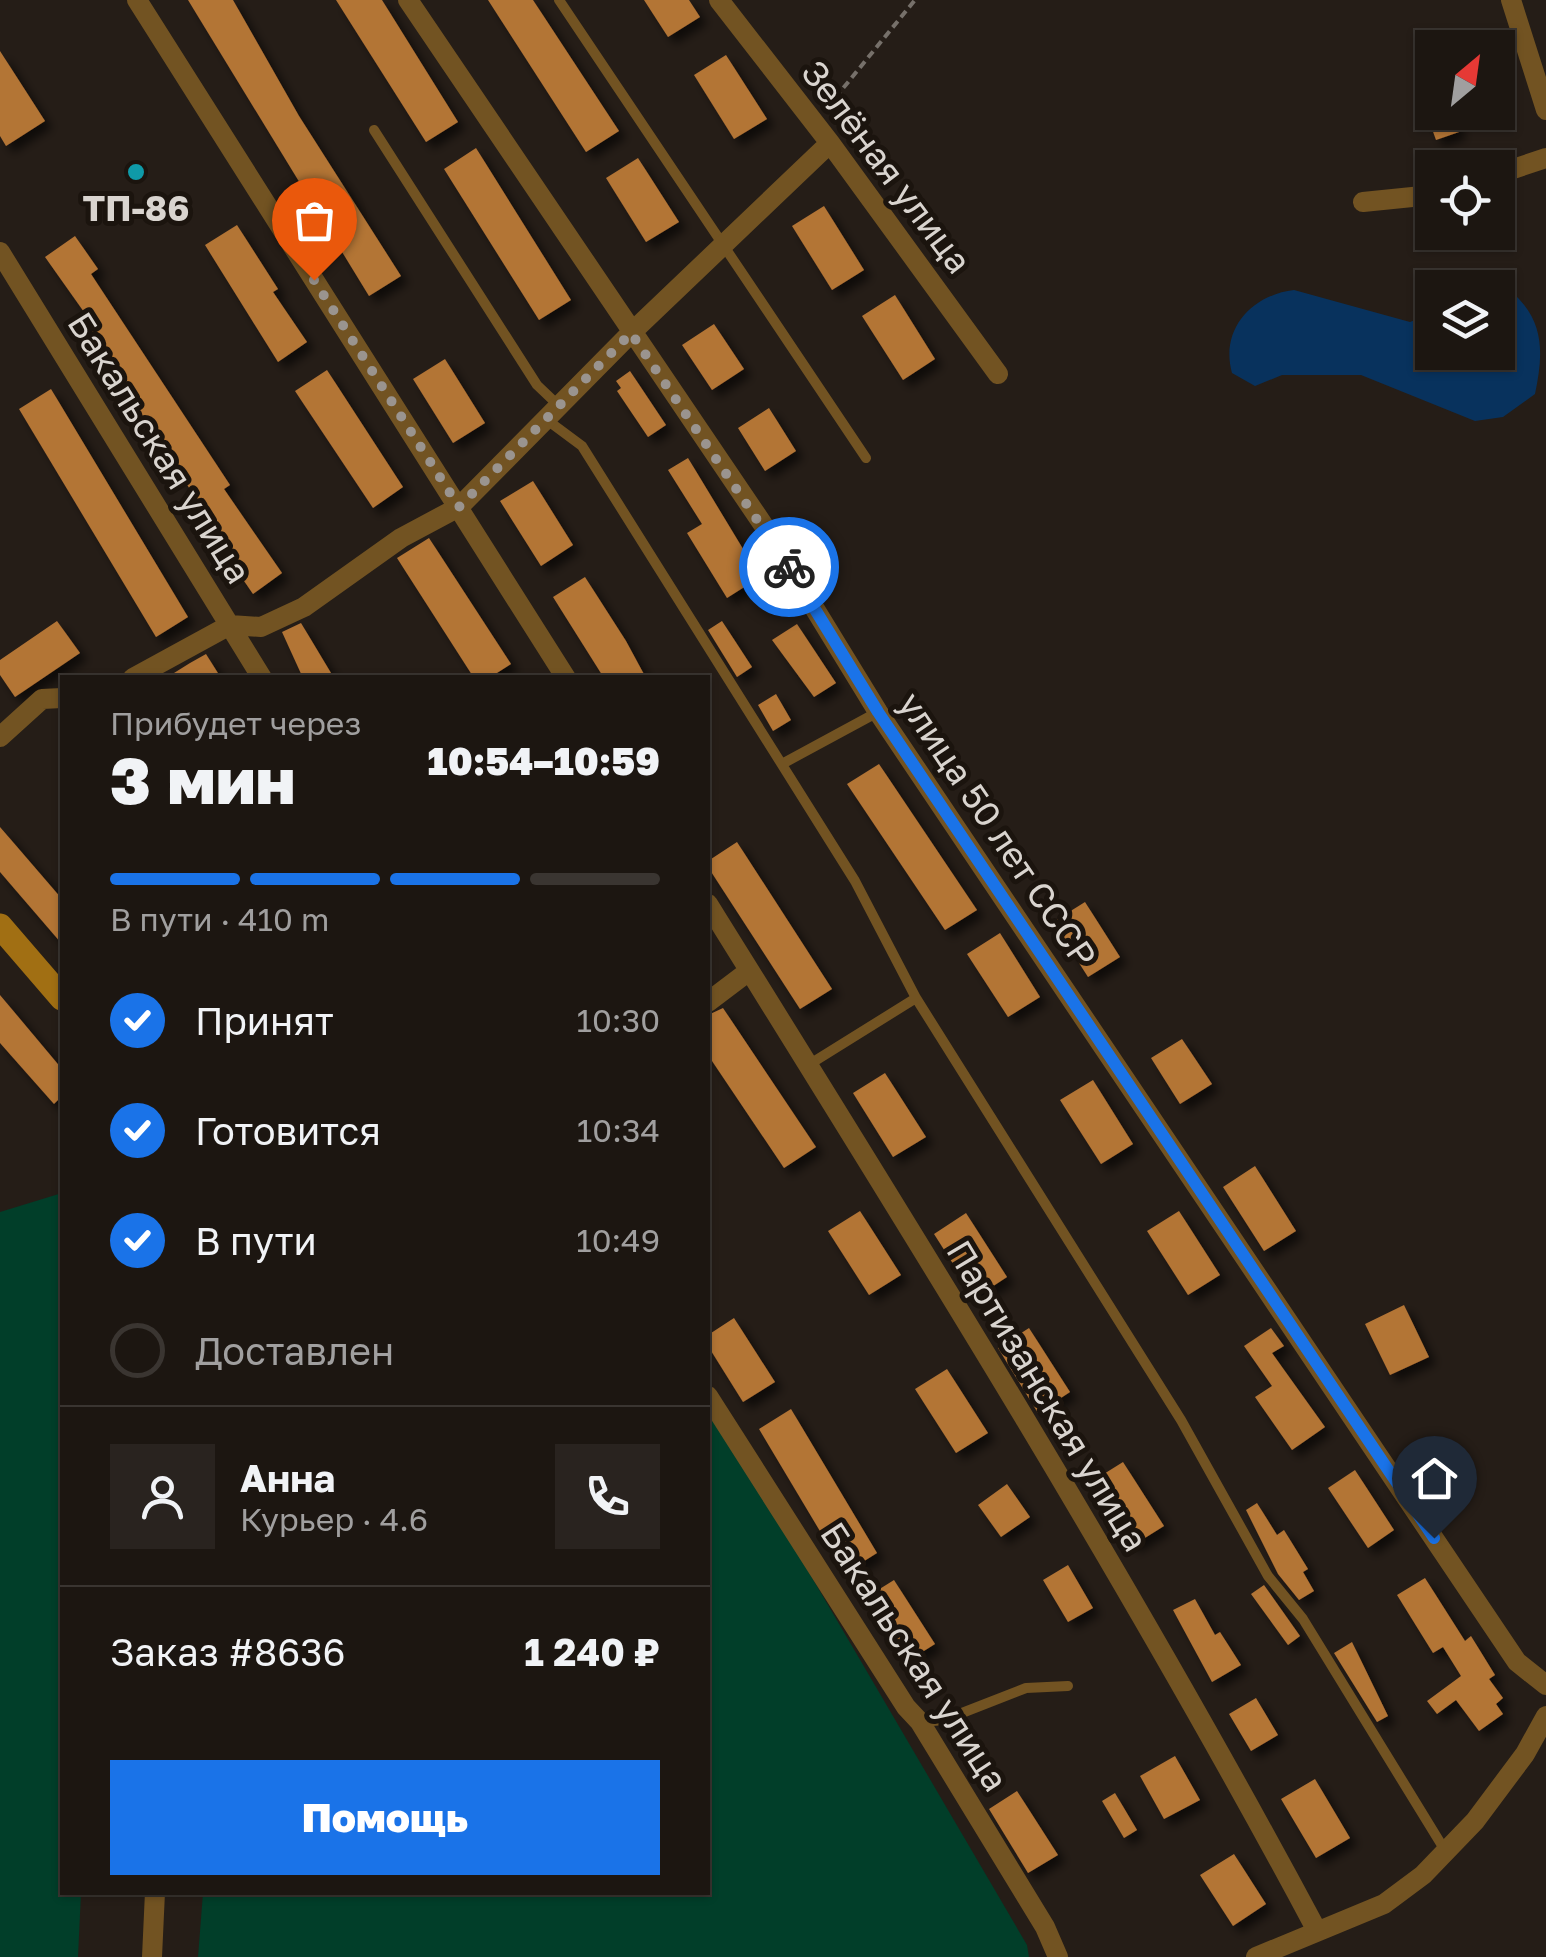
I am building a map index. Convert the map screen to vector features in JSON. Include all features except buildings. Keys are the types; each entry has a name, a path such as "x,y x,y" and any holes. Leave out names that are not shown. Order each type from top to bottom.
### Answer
{"street":[{"path":"137,0 564,675"},
{"name":"улица 50 лет СССР","path":"408,0 764,526 878,712 1506,1646 1517,1662 1546,1685"},
{"name":"Зелёная улица","path":"719,0 830,143 998,374"},
{"path":"1510,0 1546,110"},
{"path":"138,675 230,625 261,627 304,607 401,538 459,507 631,333 830,143"},
{"path":"1515,168 1546,158"},
{"path":"1363,202 1415,197"},
{"name":"Бакальская улица","path":"0,252 260,675"},
{"path":"0,737 42,700 60,698"},
{"name":"Партизанская улица","path":"710,907 810,1064 1215,1740 1316,1929"},
{"path":"0,926 60,996"},
{"path":"710,1001 750,972"},
{"name":"Бакальская улица","path":"710,1399 906,1707 920,1722 1045,1928 1058,1957"},
{"path":"1256,1957 1384,1904 1447,1852 1525,1754 1546,1716"},
{"path":"152,1957 155,1895"}],"lane":[{"path":"559,0 866,458"},
{"path":"374,130 553,413 582,446 856,881 916,998 1181,1420 1268,1576 1303,1620 1447,1852"},
{"path":"782,764 878,712"},
{"path":"810,1064 916,998"},
{"path":"920,1722 944,1720 1026,1688 1068,1686"}],"path":[{"path":"816,125 915,0"}],"green space":[{"path":"60,1194 60,1895 81,1895 78,1957 0,1957 0,1212"},
{"path":"710,1403 1027,1945 1029,1957 198,1957 203,1895 710,1895"}],"water":[{"path":"1294,290 1410,322 1415,320 1415,370 1515,370 1516,296 1537,329 1539,367 1535,394 1503,417 1475,421 1361,375 1282,375 1255,386 1232,373 1231,343 1242,317 1278,293"}],"way so far":[{"path":"314,280 459,507 482,488 631,333 789,567"}],"place":[{"name":"ТП-86","path":"136,172"}],"route":[{"path":"789,567 878,712 1434,1538"}]}
